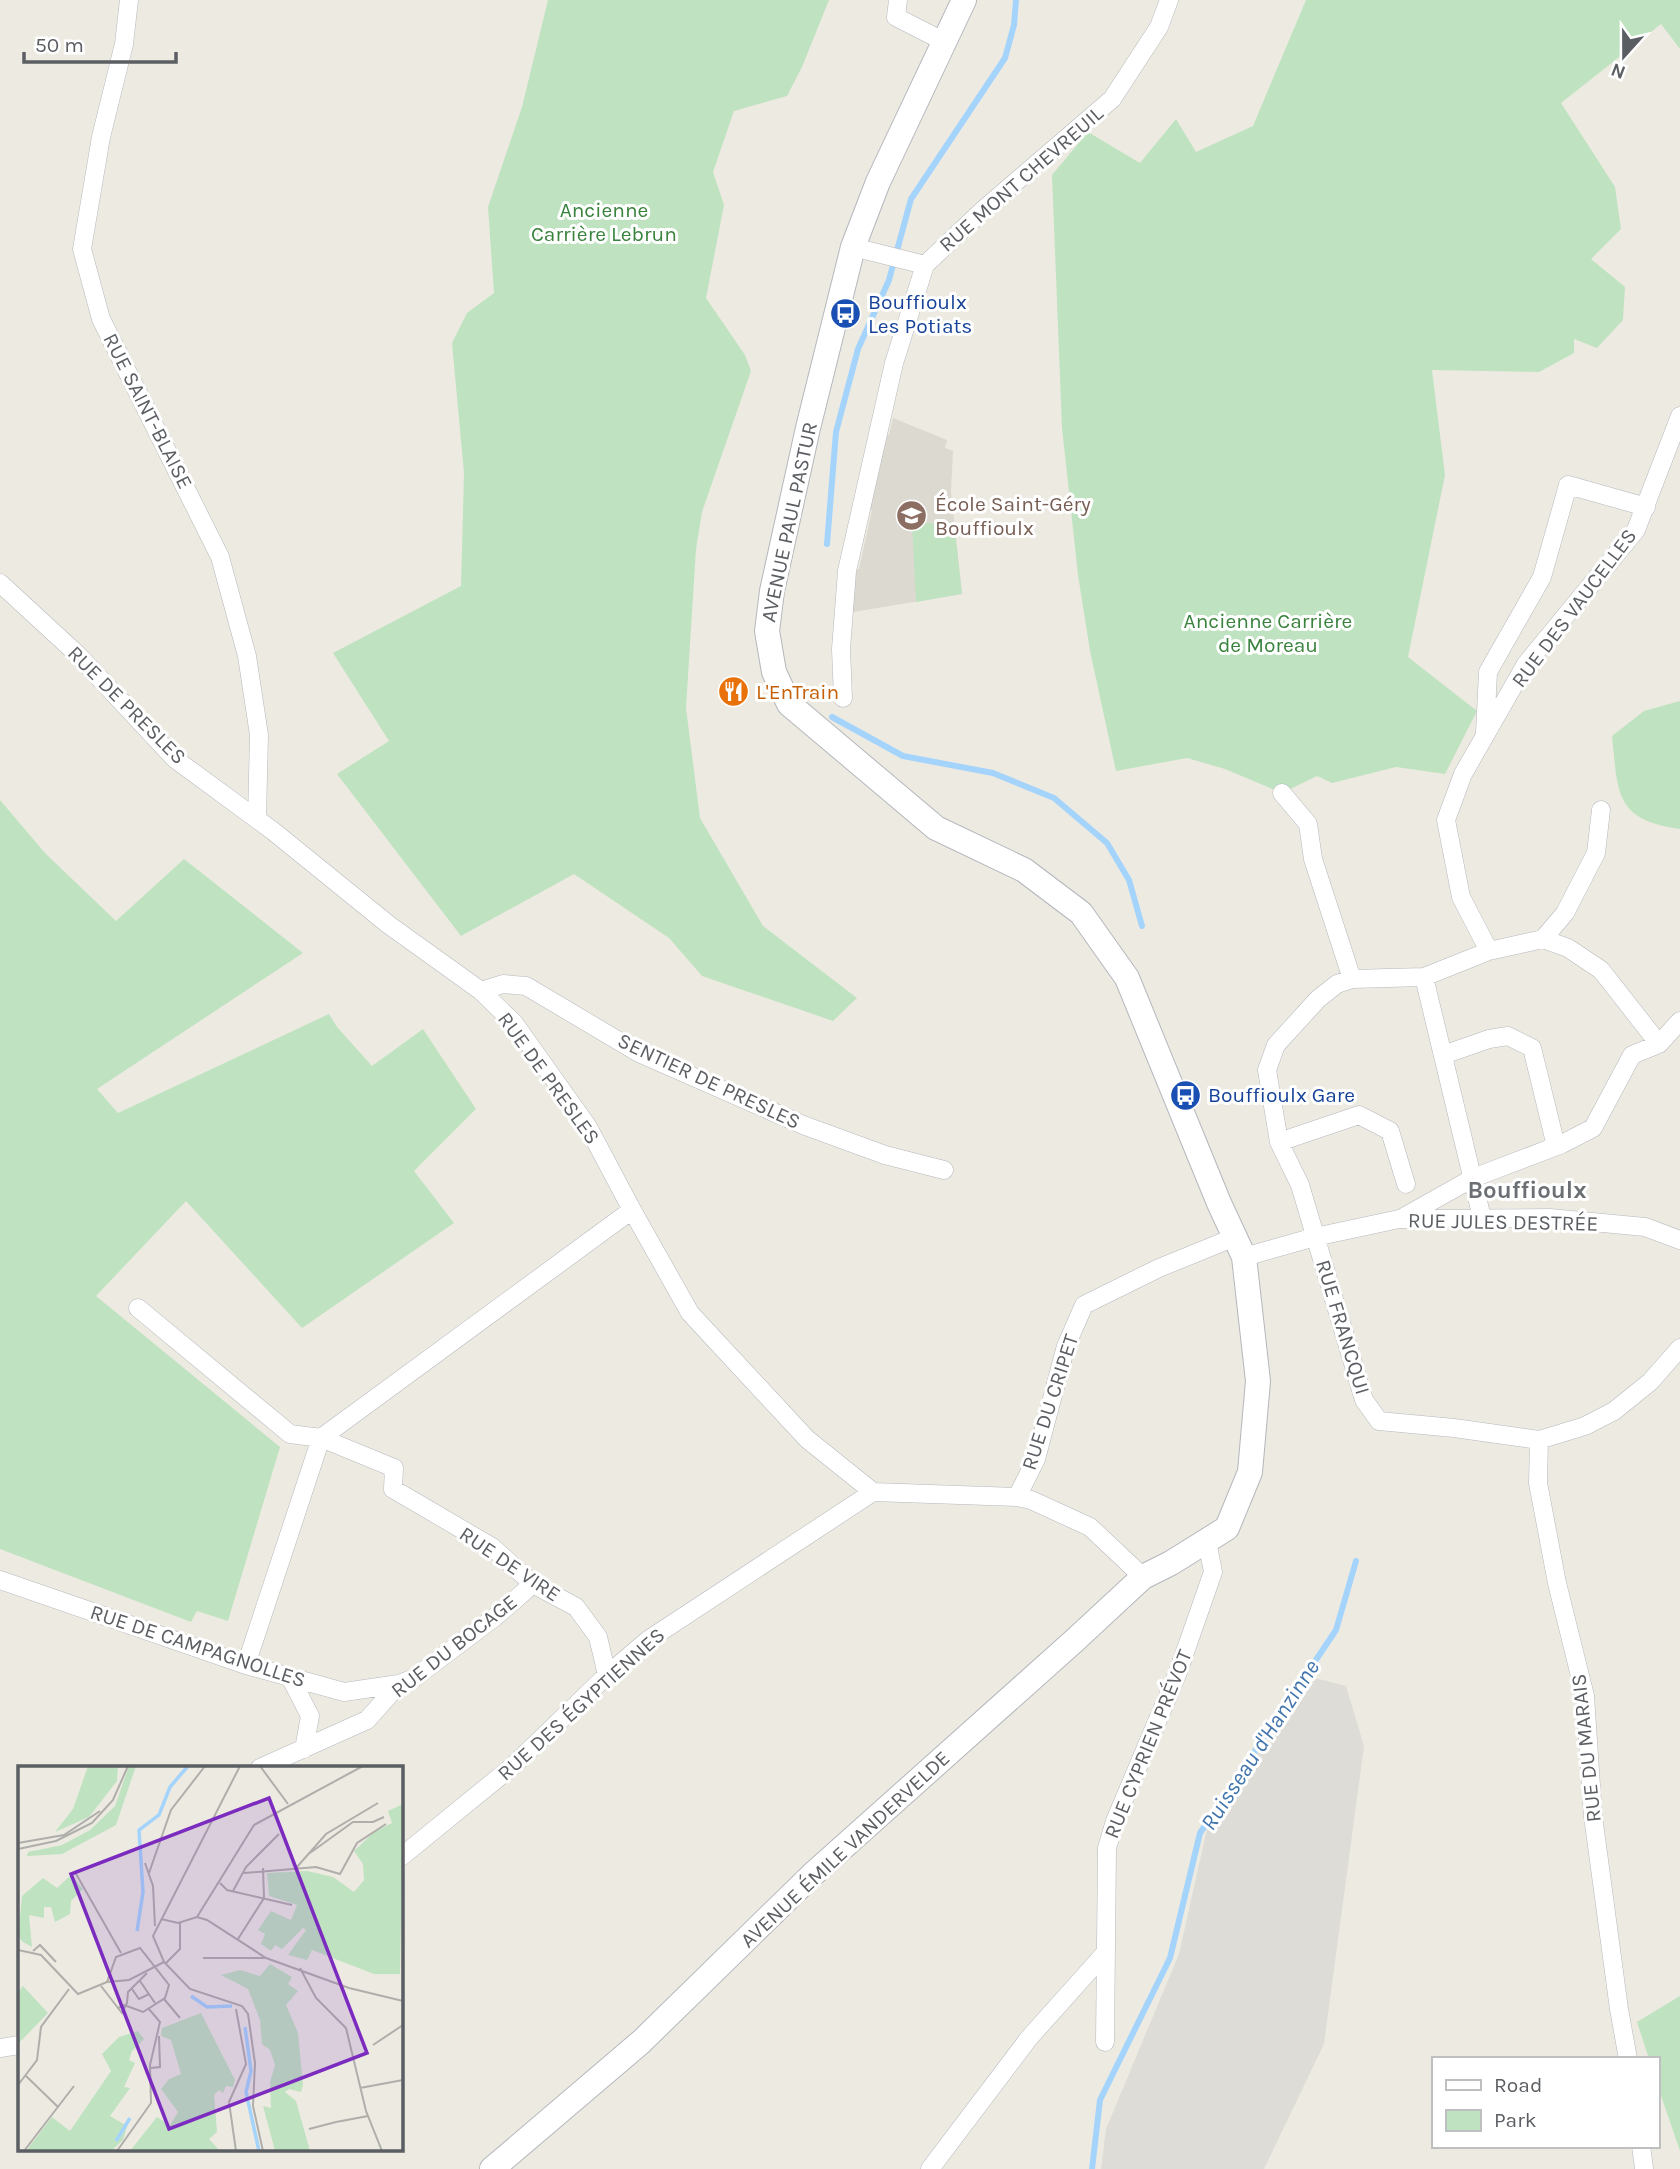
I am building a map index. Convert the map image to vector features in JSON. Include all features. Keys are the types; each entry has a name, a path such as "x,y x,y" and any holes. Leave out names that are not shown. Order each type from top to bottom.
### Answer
{"main road":[{"name":"AVENUE PAUL PASTUR","path":"964,0 878,182 853,247 808,428 772,591 767,631 774,672 789,704 936,828 1024,870 1081,913 1128,978 1240,1247 1258,1381 1250,1472 1227,1528 1207,1541"},
{"name":"AVENUE ÉMILE VANDERVELDE","path":"492,2169 641,2042 812,1875 1143,1577 1207,1541"}],"street":[{"name":"RUE SAINT-BLAISE","path":"129,0 124,44 101,137 82,249 102,319 220,557 247,656 259,735 257,819"},
{"path":"898,0 896,17 943,41"},
{"name":"RUE MONT CHEVREUIL","path":"843,698 841,649 847,571 917,263 1112,99 1158,27 1169,0"},
{"path":"853,247 917,263"},
{"name":"RUE DES VAUCELLES","path":"1489,951 1461,897 1446,820 1463,774 1526,664 1636,530 1680,416"},
{"path":"1485,737 1488,672 1542,577 1568,485 1646,507"},
{"name":"RUE DE PRESLES","path":"0,583 77,654 175,758 257,819 389,925 481,991 514,1023 588,1127 690,1313 807,1438 873,1492"},
{"path":"1282,793 1308,824 1313,859 1352,979 1424,977 1489,951 1543,939 1568,948 1601,970 1659,1044"},
{"path":"1543,939 1564,913 1596,853 1601,810"},
{"path":"1424,977 1482,1218"},
{"name":"RUE FRANCQUI","path":"1352,979 1338,984 1318,999 1276,1045 1267,1070 1279,1142 1300,1185 1364,1399 1380,1421 1539,1440"},
{"name":"SENTIER DE PRESLES","path":"481,991 503,984 526,986 651,1059 803,1125 885,1155 944,1170"},
{"path":"1659,1044 1680,1021"},
{"path":"1443,1055 1489,1039 1508,1036 1532,1048 1556,1146"},
{"path":"1399,1219 1473,1178 1556,1146 1593,1128 1632,1055 1659,1044 1680,1042"},
{"path":"1279,1142 1359,1115 1390,1130 1406,1184"},
{"path":"246,1665 321,1438 632,1210"},
{"name":"RUE JULES DESTRÉE","path":"1240,1247 1315,1237 1399,1219 1550,1219 1645,1227 1680,1240"},
{"name":"RUE DU CRIPET","path":"1017,1497 1036,1459 1066,1346 1084,1305 1159,1268 1240,1247"},
{"name":"RUE DE VIRE","path":"138,1308 290,1434 321,1438 394,1468 393,1489 492,1546 533,1584 576,1607 598,1637 607,1675"},
{"path":"1539,1440 1585,1426 1614,1411 1650,1382 1680,1348"},
{"name":"RUE DU MARAIS","path":"1539,1440 1538,1483 1557,1583 1585,1696 1593,1816 1628,2057"},
{"path":"873,1492 1017,1497 1031,1500 1090,1527 1143,1577"},
{"name":"RUE DES ÉGYPTIENNES","path":"402,1856 514,1765 607,1675 648,1640 873,1492"},
{"name":"RUE CYPRIEN PRÉVOT","path":"1105,2042 1107,1848 1115,1821 1178,1672 1213,1572 1207,1541"},
{"name":"RUE DE CAMPAGNOLLES","path":"0,1580 246,1665 344,1692 399,1684"},
{"name":"RUE DU BOCAGE","path":"265,1766 367,1720 399,1684 414,1678 495,1617 533,1584"},
{"path":"290,1677 310,1716 304,1749"},
{"path":"930,2169 1029,2038 1106,1952"},
{"path":"0,2048 18,2045"},
{"path":"1641,2148 1644,2168"}],"shaded area":[{"name":"École Saint-Géry Bouffioulx","path":"893,418 947,440 945,448 953,451 951,492 962,594 847,613 872,510 869,509 886,435 889,435"},
{"path":"1311,1677 1346,1686 1364,1746 1324,2044 1264,2169 1101,2169 1106,2129 1179,1954 1209,1820"}],"green space":[{"name":"Ancienne Carrière Lebrun","path":"548,0 829,0 802,67 787,96 734,111 713,172 724,205 706,298 745,355 751,371 702,512 696,549 686,708 700,818 763,926 857,998 833,1021 702,976 669,938 574,874 461,936 337,774 389,741 333,653 461,586 464,473 452,343 467,313 494,293 488,207 522,107"},
{"name":"Ancienne Carrière de Moreau","path":"1306,0 1680,0 1680,49 1661,24 1561,103 1615,187 1621,229 1591,259 1625,287 1623,320 1597,348 1574,339 1574,353 1539,372 1432,370 1445,475 1408,657 1477,711 1445,774 1396,767 1332,783 1317,776 1282,793 1225,769 1187,758 1116,771 1090,651 1078,575 1062,428 1052,175 1088,132 1140,163 1176,119 1196,152 1253,126"},
{"path":"954,522 962,594 916,602 912,524"},
{"path":"1680,701 1680,829 1642,819 1631,810 1619,788 1612,736 1644,711"},
{"path":"0,800 45,853 116,921 184,859 303,953 97,1089 118,1113 329,1014 337,1027 372,1066 423,1029 476,1109 414,1171 454,1223 302,1328 186,1201 96,1296 280,1447 228,1621 197,1611 191,1622 0,1549"},
{"path":"1680,1996 1680,2151 1659,2090 1659,2057 1648,2057 1637,2022"}],"waterway":[{"name":"Ruisseau d'Hanzinne","path":"827,544 836,432 858,349 889,280 911,199 1005,58 1014,25 1016,0"},
{"name":"Ruisseau d'Hanzinne","path":"832,717 903,756 993,773 1054,798 1107,843 1129,880 1142,926"},
{"name":"Ruisseau d'Hanzinne","path":"1092,2169 1100,2100 1170,1958 1200,1833 1336,1630 1356,1561"}],"place":[{"name":"Bouffioulx Les Potiats","path":"845,314"},
{"name":"École Saint-Géry Bouffioulx","path":"912,516"},
{"name":"L'EnTrain","path":"733,692"},
{"name":"Bouffioulx Gare","path":"1185,1095"}],"district":[{"name":"Bouffioulx","path":"1527,1190"}]}
